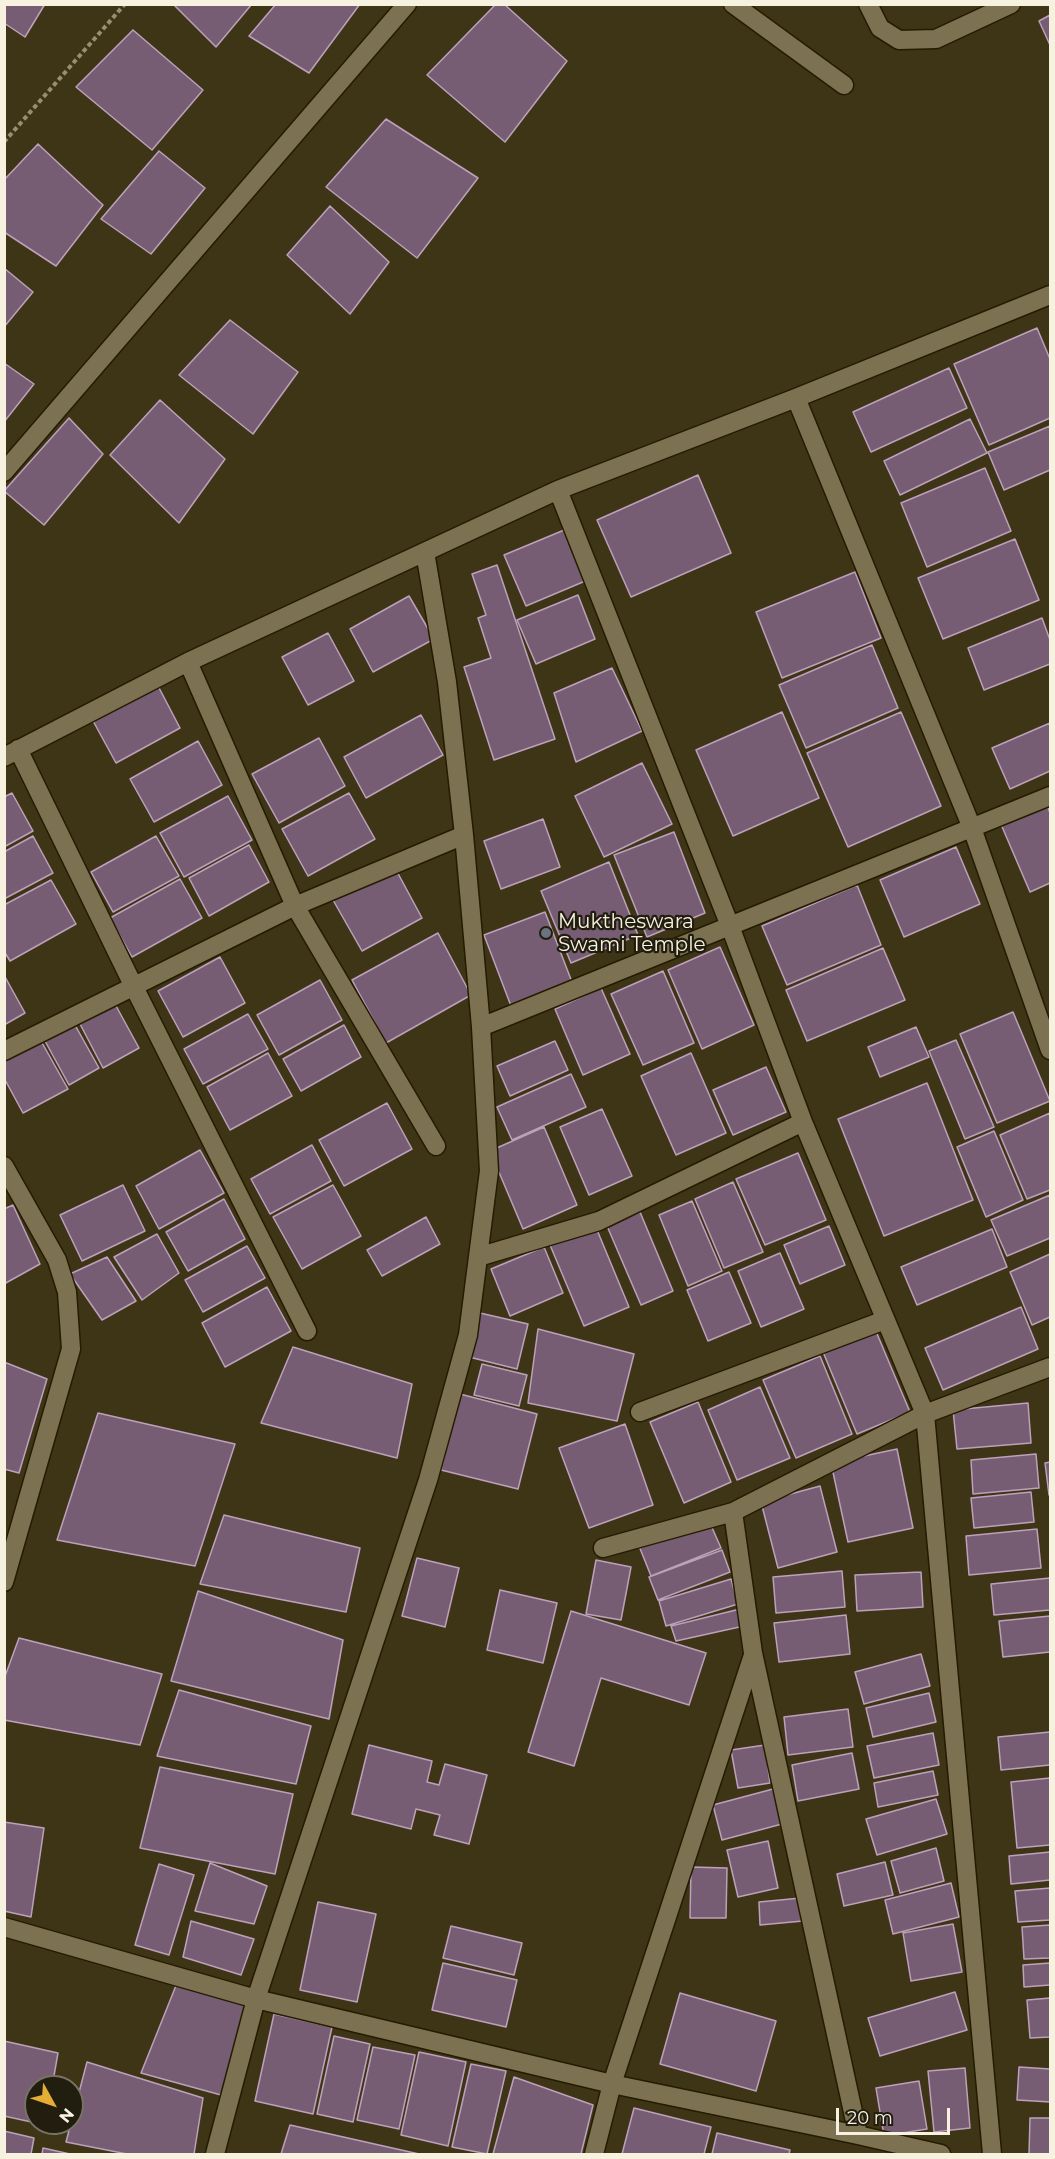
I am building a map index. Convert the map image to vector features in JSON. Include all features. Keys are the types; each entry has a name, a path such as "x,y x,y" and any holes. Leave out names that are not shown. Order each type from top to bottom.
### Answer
{"street":[{"path":"4,472 407,4"},
{"path":"734,4 844,85"},
{"path":"868,4 880,28 899,40 936,39 1011,4"},
{"path":"307,1331 134,987 11,753 188,662 558,490 796,398 1050,295"},
{"path":"796,398 972,828 1050,1050"},
{"path":"558,490 730,926 803,1122 925,1414 992,2154"},
{"path":"215,2154 256,1999 428,1480 468,1335 489,1171 481,1027 464,835 447,682 425,552"},
{"path":"188,662 295,906 436,1146"},
{"path":"481,1027 1050,796"},
{"path":"4,1051 295,906 464,835"},
{"path":"478,1257 599,1221 803,1122"},
{"path":"4,1166 57,1260 67,1292 71,1349 4,1582"},
{"path":"640,1412 885,1320"},
{"path":"603,1548 733,1512 925,1414 1050,1367"},
{"path":"733,1512 753,1653 858,2135"},
{"path":"594,2154 612,2084 753,1653"},
{"path":"4,1927 256,1999 612,2084 941,2154"}],"path":[{"path":"4,142 125,4"}],"building":[{"path":"4,4 45,4 25,37 4,23"},
{"path":"173,4 252,4 216,47"},
{"path":"276,4 360,4 309,73 249,36"},
{"path":"496,4 504,4 567,61 505,142 427,75"},
{"path":"1050,15 1050,45 1039,21"},
{"path":"133,30 203,90 152,150 76,87"},
{"path":"386,119 478,178 417,258 326,187"},
{"path":"38,144 103,205 56,266 4,232 4,180"},
{"path":"159,151 205,188 151,254 101,219"},
{"path":"330,206 389,262 350,314 287,255"},
{"path":"4,268 33,292 4,327"},
{"path":"230,320 298,372 253,434 179,375"},
{"path":"1037,328 1050,359 1050,418 989,445 954,364"},
{"path":"4,363 34,384 4,422"},
{"path":"949,368 967,408 871,452 853,412"},
{"path":"160,400 225,459 179,523 110,455"},
{"path":"69,418 103,454 44,525 4,491"},
{"path":"970,419 987,453 900,495 884,461"},
{"path":"1050,426 1050,470 1004,490 988,452"},
{"path":"985,468 1011,531 927,567 901,503"},
{"path":"698,475 731,553 631,597 597,520"},
{"path":"569,528 590,579 526,606 504,555"},
{"path":"1015,539 1039,600 943,639 918,578"},
{"path":"497,565 555,739 494,760 464,667 491,658 478,618 486,615 472,574"},
{"path":"855,572 881,638 782,678 756,612"},
{"path":"578,595 595,639 536,664 517,620"},
{"path":"409,596 434,639 373,672 350,629"},
{"path":"1042,618 1050,640 1050,664 984,690 968,648"},
{"path":"328,633 354,681 308,705 282,657"},
{"path":"872,645 898,708 806,748 779,685"},
{"path":"612,668 642,731 576,762 554,693"},
{"path":"157,684 180,728 116,763 92,719"},
{"path":"782,712 819,798 733,836 696,750"},
{"path":"901,712 941,806 848,847 807,753"},
{"path":"421,715 443,755 366,798 344,757"},
{"path":"1050,723 1050,771 1010,789 992,748"},
{"path":"319,738 345,786 279,823 252,774"},
{"path":"198,741 222,785 154,822 130,779"},
{"path":"642,763 672,824 604,857 575,796"},
{"path":"12,793 33,831 4,847 4,797"},
{"path":"349,793 375,839 308,876 282,829"},
{"path":"228,796 252,840 184,877 160,833"},
{"path":"1046,802 1050,813 1050,883 1030,892 1000,822"},
{"path":"543,819 560,867 501,889 484,841"},
{"path":"674,832 705,913 647,937 614,855"},
{"path":"33,836 53,873 4,899 4,852"},
{"path":"156,836 179,876 113,912 91,872"},
{"path":"249,845 269,882 209,916 189,878"},
{"path":"956,847 980,904 904,937 880,880"},
{"path":"609,862 638,935 571,963 541,891"},
{"path":"394,866 422,918 362,951 333,900"},
{"path":"180,879 202,918 132,957 110,918"},
{"path":"51,880 76,924 10,961 4,951 4,905"},
{"path":"857,885 881,945 787,985 762,926"},
{"path":"545,912 572,982 511,1006 484,935"},
{"path":"438,933 471,995 386,1043 352,980"},
{"path":"720,947 754,1025 702,1049 668,970"},
{"path":"883,948 905,1000 807,1041 786,990"},
{"path":"220,957 245,1003 183,1037 158,991"},
{"path":"663,971 694,1043 643,1065 611,994"},
{"path":"4,975 25,1013 4,1025"},
{"path":"320,980 342,1020 279,1055 257,1015"},
{"path":"601,988 630,1054 583,1075 555,1009"},
{"path":"115,1004 139,1048 103,1068 80,1024"},
{"path":"1013,1012 1050,1101 997,1123 960,1034"},
{"path":"248,1014 268,1049 203,1084 184,1049"},
{"path":"75,1025 99,1068 69,1085 45,1041"},
{"path":"344,1025 361,1057 301,1091 283,1059"},
{"path":"916,1027 929,1057 880,1077 868,1047"},
{"path":"956,1040 994,1127 965,1139 929,1051"},
{"path":"41,1041 68,1089 23,1113 4,1078 4,1061"},
{"path":"555,1041 568,1070 510,1096 497,1066"},
{"path":"268,1053 292,1096 230,1130 207,1087"},
{"path":"691,1053 726,1133 676,1155 641,1076"},
{"path":"766,1067 786,1112 733,1135 713,1090"},
{"path":"571,1074 586,1107 512,1140 497,1107"},
{"path":"927,1083 973,1200 884,1236 838,1119"},
{"path":"387,1103 412,1149 344,1186 319,1140"},
{"path":"602,1109 632,1176 589,1195 560,1127"},
{"path":"1050,1113 1050,1190 1027,1199 1000,1135"},
{"path":"544,1127 577,1205 523,1229 490,1151"},
{"path":"994,1131 1023,1200 986,1217 957,1147"},
{"path":"312,1145 331,1181 270,1214 251,1179"},
{"path":"200,1150 224,1193 159,1229 136,1186"},
{"path":"798,1153 826,1220 765,1245 736,1179"},
{"path":"733,1182 763,1252 724,1268 695,1199"},
{"path":"123,1185 145,1231 82,1261 60,1215"},
{"path":"333,1185 361,1236 302,1269 273,1217"},
{"path":"1050,1195 1050,1238 1007,1256 991,1220"},
{"path":"224,1199 245,1239 188,1271 166,1232"},
{"path":"692,1201 722,1271 688,1286 659,1215"},
{"path":"13,1205 40,1264 4,1284 4,1209"},
{"path":"640,1212 673,1291 641,1305 607,1226"},
{"path":"426,1217 440,1244 382,1276 367,1250"},
{"path":"595,1225 629,1307 584,1326 550,1245"},
{"path":"829,1226 845,1265 800,1284 784,1245"},
{"path":"992,1229 1007,1267 917,1305 901,1267"},
{"path":"157,1234 179,1273 142,1300 114,1257"},
{"path":"247,1246 265,1278 203,1312 185,1280"},
{"path":"544,1247 563,1293 510,1316 491,1269"},
{"path":"780,1253 804,1309 761,1327 738,1271"},
{"path":"1050,1254 1050,1317 1032,1325 1010,1272"},
{"path":"107,1257 136,1301 102,1320 70,1274"},
{"path":"729,1272 751,1323 708,1341 687,1290"},
{"path":"267,1287 291,1331 225,1367 202,1323"},
{"path":"1021,1307 1038,1349 943,1390 925,1348"},
{"path":"480,1313 528,1324 517,1369 469,1357"},
{"path":"538,1329 634,1354 617,1421 528,1403"},
{"path":"875,1329 910,1412 857,1434 823,1352"},
{"path":"293,1347 412,1384 397,1458 261,1423"},
{"path":"820,1356 852,1434 796,1458 763,1380"},
{"path":"4,1362 47,1379 19,1473 4,1469"},
{"path":"482,1364 527,1375 519,1406 474,1395"},
{"path":"760,1387 790,1458 737,1480 708,1410"},
{"path":"460,1394 537,1414 518,1489 441,1470"},
{"path":"698,1402 731,1482 684,1503 650,1422"},
{"path":"1028,1403 1031,1443 957,1449 953,1410"},
{"path":"98,1413 235,1444 195,1566 57,1540"},
{"path":"625,1424 653,1505 589,1528 559,1448"},
{"path":"897,1449 913,1528 848,1542 831,1463"},
{"path":"1036,1454 1039,1488 973,1494 971,1460"},
{"path":"1050,1462 1050,1495 1049,1495 1045,1463"},
{"path":"820,1486 837,1552 778,1568 761,1502"},
{"path":"1031,1492 1034,1522 974,1528 971,1498"},
{"path":"224,1515 360,1548 346,1612 200,1584"},
{"path":"710,1523 721,1548 651,1576 639,1546"},
{"path":"1037,1529 1041,1568 969,1575 966,1536"},
{"path":"722,1550 730,1572 658,1600 649,1577"},
{"path":"417,1558 459,1568 445,1627 402,1616"},
{"path":"596,1560 631,1567 621,1620 586,1614"},
{"path":"842,1571 845,1607 776,1613 773,1577"},
{"path":"921,1572 923,1607 857,1611 855,1575"},
{"path":"1050,1578 1050,1610 994,1615 991,1584"},
{"path":"731,1579 738,1604 666,1626 659,1601"},
{"path":"500,1590 557,1603 543,1663 487,1650"},
{"path":"198,1591 343,1640 329,1719 171,1681"},
{"path":"740,1609 744,1626 676,1641 671,1626"},
{"path":"571,1611 706,1653 689,1705 601,1678 574,1766 528,1752"},
{"path":"846,1615 850,1654 779,1662 774,1623"},
{"path":"1050,1616 1050,1652 1003,1657 999,1621"},
{"path":"19,1638 162,1674 140,1745 4,1720 4,1679"},
{"path":"921,1654 930,1686 864,1704 855,1672"},
{"path":"179,1690 311,1726 296,1784 157,1756"},
{"path":"929,1693 936,1722 873,1737 866,1708"},
{"path":"848,1709 853,1747 788,1755 784,1717"},
{"path":"1050,1732 1050,1765 1001,1770 998,1737"},
{"path":"933,1733 939,1765 874,1778 867,1746"},
{"path":"369,1745 432,1761 427,1782 439,1785 445,1764 487,1775 469,1844 434,1835 440,1815 416,1809 411,1829 352,1814"},
{"path":"765,1745 770,1783 738,1788 731,1750"},
{"path":"852,1753 859,1789 798,1801 792,1765"},
{"path":"160,1767 293,1794 275,1874 140,1848"},
{"path":"933,1771 938,1795 878,1807 874,1783"},
{"path":"1050,1778 1050,1845 1017,1848 1011,1782"},
{"path":"773,1789 782,1824 722,1840 713,1805"},
{"path":"936,1799 947,1834 877,1855 866,1819"},
{"path":"4,1822 44,1828 31,1917 4,1911"},
{"path":"768,1841 778,1888 738,1897 727,1850"},
{"path":"936,1848 944,1881 900,1893 891,1861"},
{"path":"1050,1852 1050,1880 1011,1884 1009,1856"},
{"path":"885,1862 893,1895 844,1906 837,1874"},
{"path":"210,1863 267,1886 254,1924 195,1911"},
{"path":"159,1864 194,1875 169,1955 135,1945"},
{"path":"691,1867 727,1868 726,1918 690,1918"},
{"path":"951,1883 959,1917 893,1934 885,1900"},
{"path":"1050,1888 1050,1920 1018,1922 1015,1891"},
{"path":"801,1898 803,1921 760,1925 759,1902"},
{"path":"318,1902 376,1914 357,2002 300,1990"},
{"path":"191,1921 254,1939 241,1975 183,1957"},
{"path":"953,1924 962,1972 911,1981 903,1933"},
{"path":"1050,1925 1050,1958 1024,1959 1022,1927"},
{"path":"451,1926 522,1943 514,1975 443,1958"},
{"path":"443,1963 517,1980 506,2027 432,2010"},
{"path":"1050,1963 1050,1985 1024,1987 1023,1965"},
{"path":"177,1983 245,2004 221,2095 141,2073"},
{"path":"955,1992 967,2030 880,2056 868,2018"},
{"path":"680,1993 776,2021 756,2091 660,2064"},
{"path":"1050,1998 1050,2037 1030,2038 1027,2000"},
{"path":"274,2014 332,2027 313,2114 255,2101"},
{"path":"334,2036 370,2044 353,2122 317,2114"},
{"path":"4,2041 58,2053 54,2075 24,2075 24,2120 4,2116"},
{"path":"373,2047 415,2055 399,2129 357,2120"},
{"path":"419,2052 466,2062 448,2146 401,2135"},
{"path":"87,2062 203,2098 194,2154 127,2154 66,2142 68,2135 84,2135 84,2075"},
{"path":"471,2064 506,2071 487,2154 452,2147"},
{"path":"1019,2067 1050,2069 1050,2102 1017,2100"},
{"path":"965,2068 970,2128 934,2132 928,2071"},
{"path":"514,2077 593,2105 581,2154 493,2154"},
{"path":"919,2081 927,2129 884,2136 876,2088"},
{"path":"634,2108 711,2127 704,2154 622,2154"},
{"path":"1030,2118 1050,2118 1050,2154 1029,2154"},
{"path":"290,2125 419,2154 281,2154"},
{"path":"4,2131 34,2138 31,2154 4,2154"},
{"path":"717,2133 790,2150 789,2154 712,2154"},
{"path":"43,2148 70,2154 42,2154"}],"place":[{"name":"Muktheswara Swami Temple","path":"546,933"}]}
